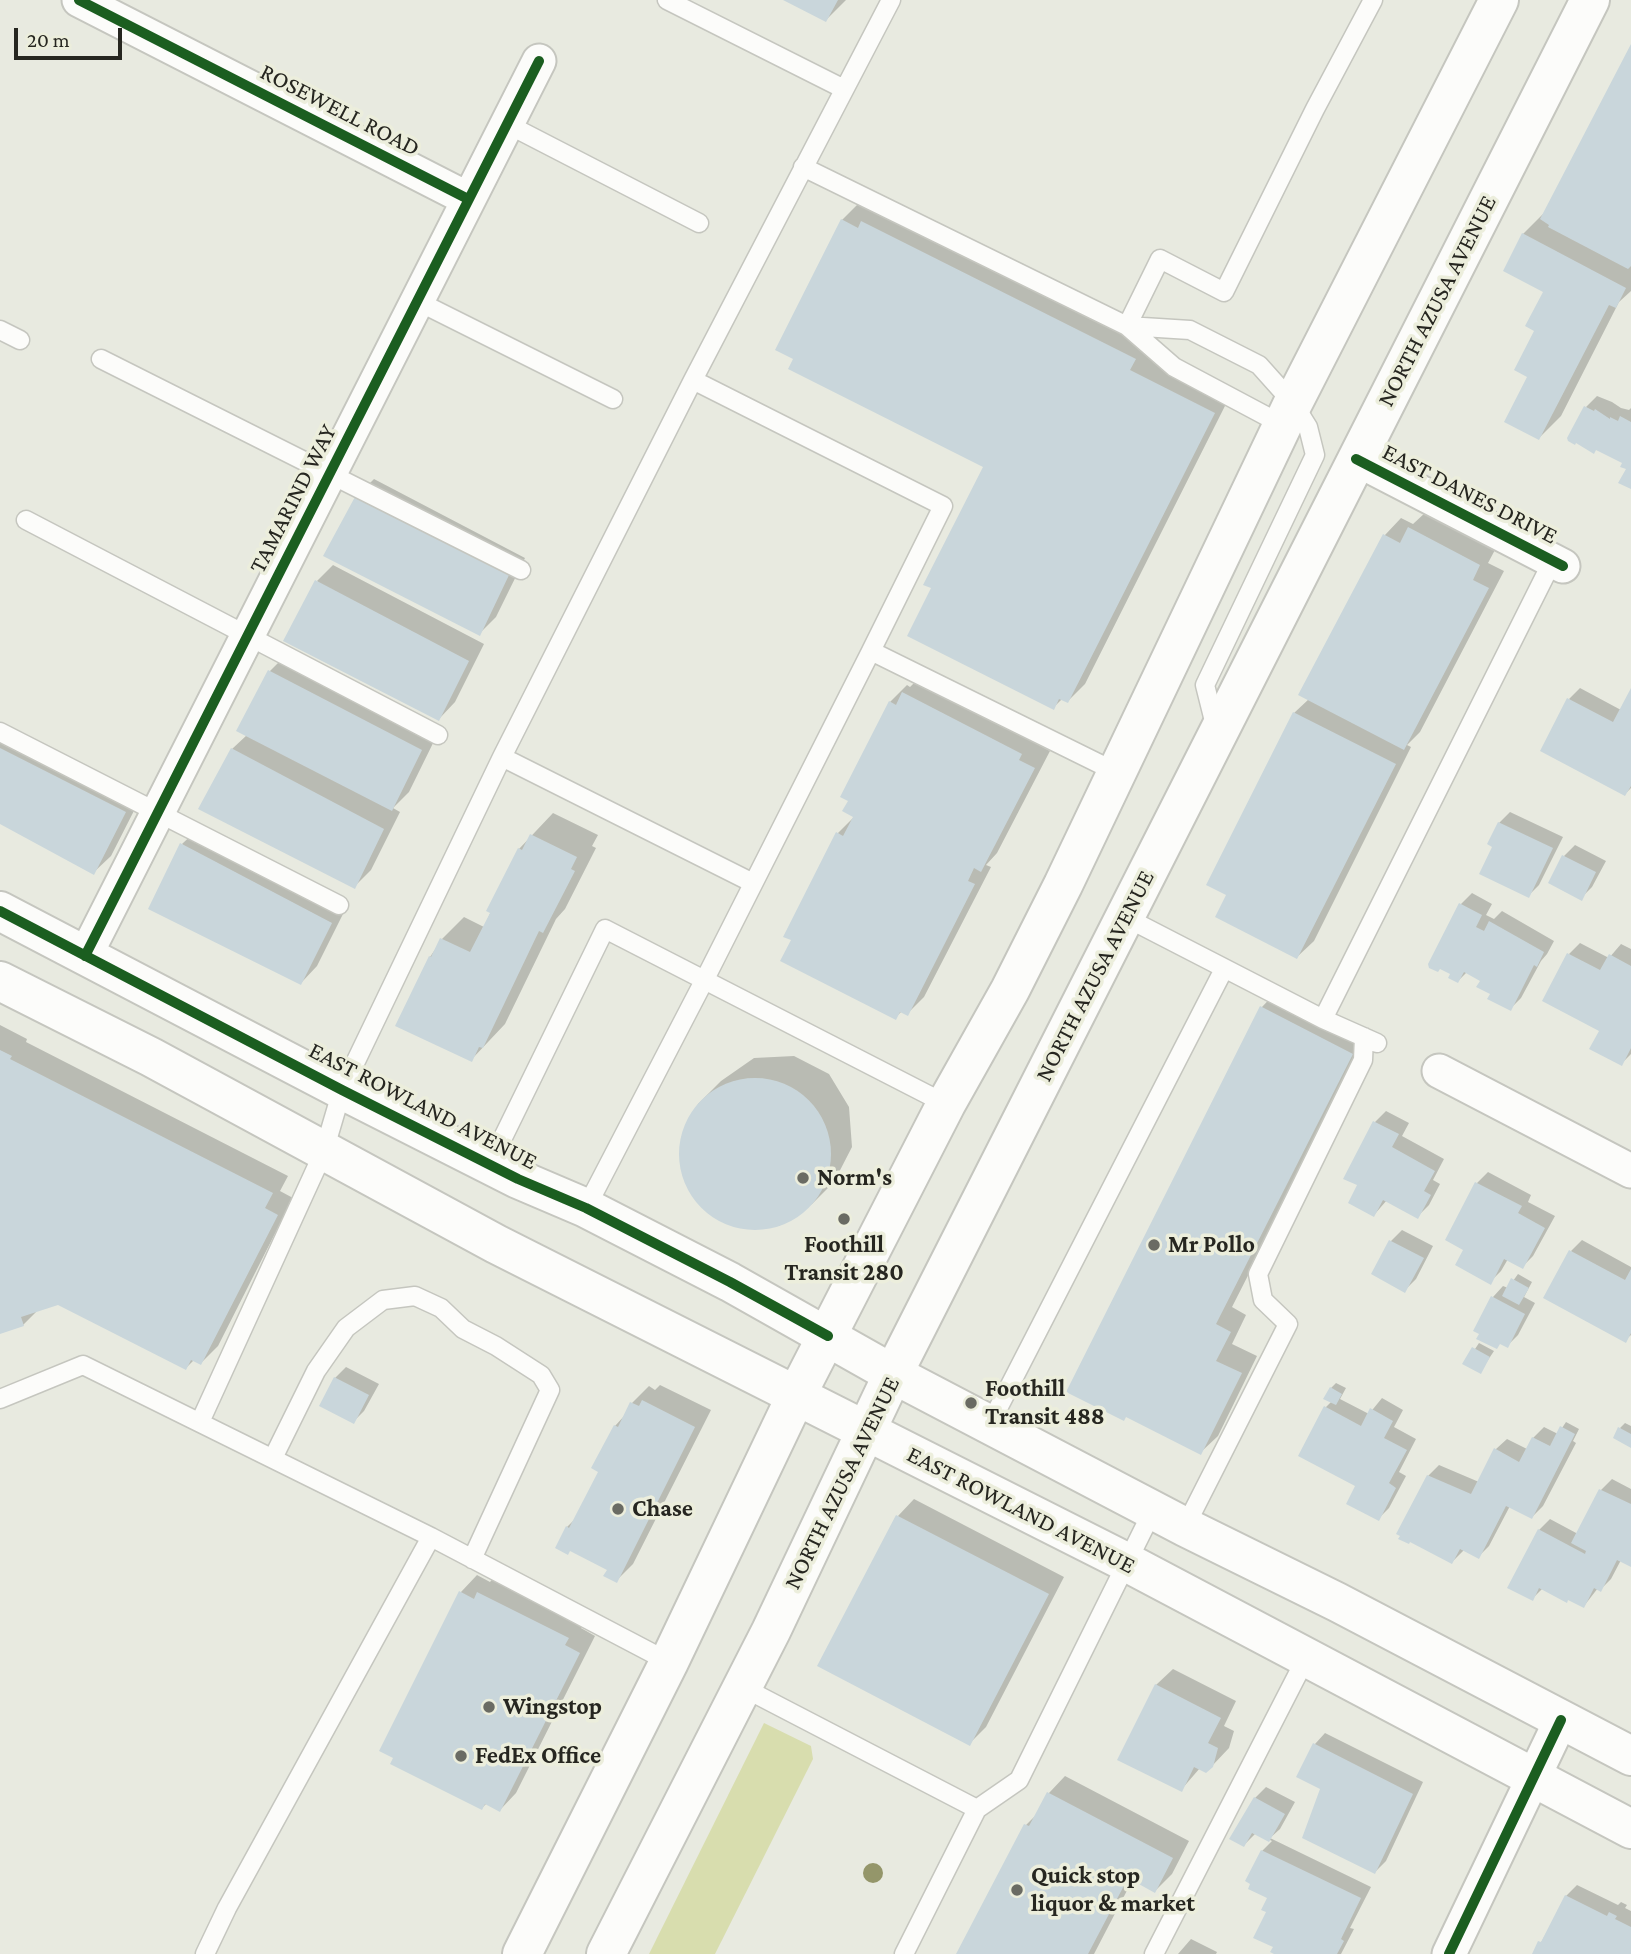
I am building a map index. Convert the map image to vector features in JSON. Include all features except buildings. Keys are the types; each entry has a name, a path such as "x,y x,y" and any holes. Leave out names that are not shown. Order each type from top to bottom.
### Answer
{"main road":[{"path":"522,1954 669,1662 796,1396 946,1104 1010,990 1063,885 1288,414 1499,0"},
{"name":"NORTH AZUSA AVENUE","path":"606,1954 742,1687 893,1374 1590,0"},
{"name":"EAST ROWLAND AVENUE","path":"0,911 342,1090 490,1164 586,1208 730,1282 893,1374 1631,1756"},
{"name":"EAST ROWLAND AVENUE","path":"0,981 151,1057 496,1244 1128,1563 1631,1829"}],"street":[{"name":"ROSEWELL ROAD","path":"79,0 468,199"},
{"name":"TAMARIND WAY","path":"85,956 538,61"},
{"name":"EAST DANES DRIVE","path":"1356,459 1558,563"},
{"path":"1439,1071 1631,1171"},
{"path":"1449,1954 1561,1720"}],"lane":[{"path":"667,0 844,89"},
{"path":"200,1422 324,1151 342,1090 502,757 693,380 891,0"},
{"path":"1127,326 1160,259 1224,292 1315,109 1373,0"},
{"path":"507,124 699,223"},
{"path":"803,167 1127,326 1174,367 1288,414 1308,427 1315,455 1205,685 1217,735"},
{"path":"417,301 614,398"},
{"path":"1127,326 1190,330 1259,365 1288,414"},
{"path":"0,330 20,340"},
{"path":"101,359 521,570"},
{"path":"586,1208 705,979 943,506 693,380"},
{"path":"26,520 438,734"},
{"path":"1323,1019 1558,563"},
{"path":"871,651 1116,772"},
{"path":"0,732 339,905"},
{"path":"502,757 753,883"},
{"path":"904,1954 977,1809 1019,1780 1128,1563 1169,1518 1288,1324 1263,1300 1258,1274 1363,1060 1370,1040 1323,1019 1125,917"},
{"path":"490,1164 606,929 946,1104"},
{"path":"990,1424 1224,969"},
{"path":"273,1458 316,1371 346,1328 383,1300 415,1296 441,1308 463,1329 496,1346 541,1375 550,1390 472,1559"},
{"path":"0,1399 83,1365 431,1537 669,1662"},
{"path":"205,1954 227,1908 431,1537"},
{"path":"1154,1954 1307,1658"},
{"path":"742,1687 977,1809"}],"green space":[{"path":"764,1723 811,1746 813,1759 715,1954 649,1954"}],"cycle path":[{"path":"79,0 468,199"},
{"path":"85,956 539,61"},
{"path":"1356,459 1563,566"},
{"path":"0,911 342,1090 518,1179 586,1208 828,1336"},
{"path":"1449,1954 1561,1720"}],"place":[{"name":"Norm's","path":"803,1178"},
{"name":"Foothill Transit 280","path":"844,1219"},
{"name":"Mr Pollo","path":"1154,1245"},
{"name":"Foothill Transit 488","path":"971,1403"},
{"name":"Chase","path":"618,1509"},
{"name":"Wingstop","path":"489,1707"},
{"name":"FedEx Office","path":"461,1756"},
{"name":"Quick stop liquor & market","path":"1017,1890"}]}
